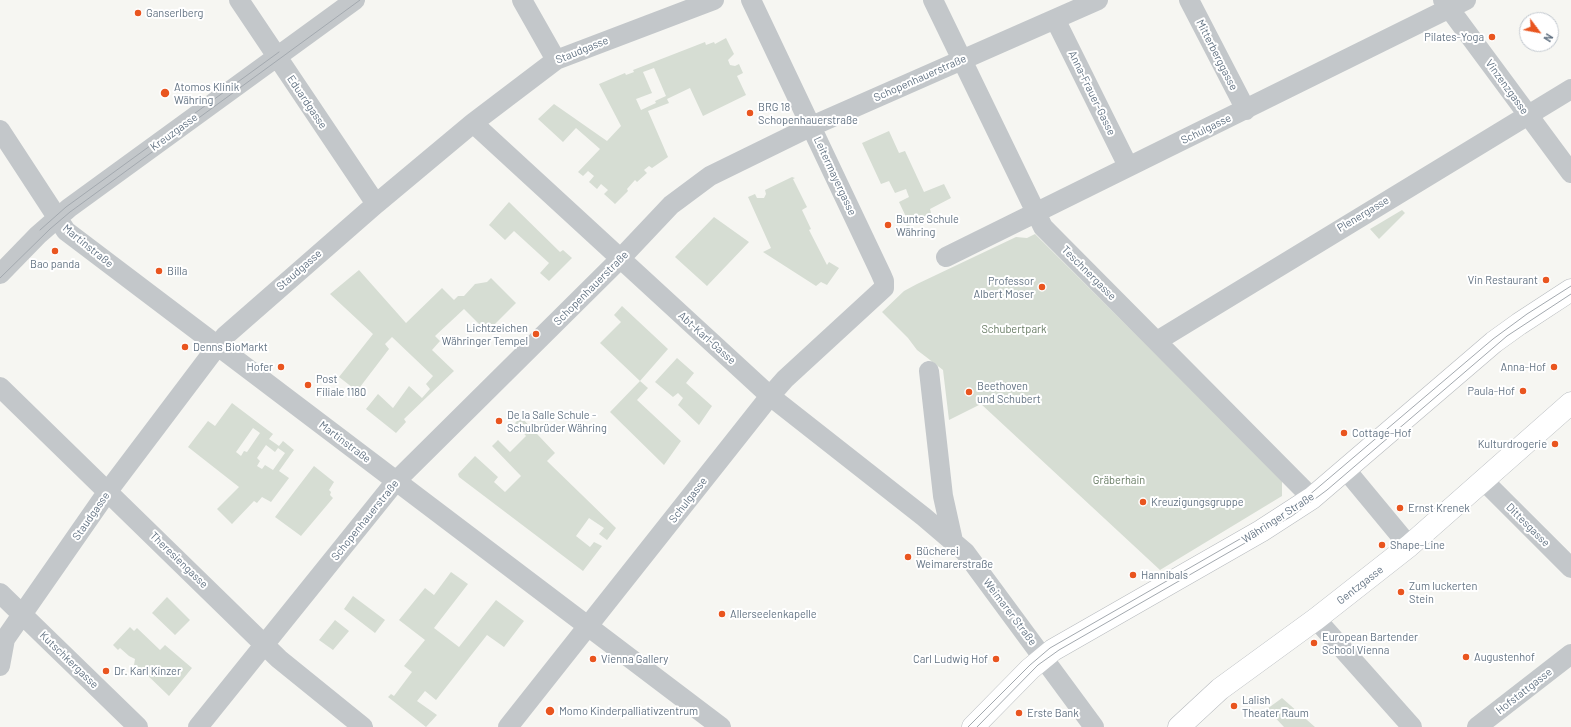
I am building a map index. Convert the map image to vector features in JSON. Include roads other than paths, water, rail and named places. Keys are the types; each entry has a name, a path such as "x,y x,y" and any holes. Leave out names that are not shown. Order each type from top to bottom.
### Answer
{"main road":[{"name":"Währinger Straße","path":"973,727 1043,657 1085,631 1272,524 1312,498 1494,342 1571,290"},
{"name":"Gentzgasse","path":"1179,727 1220,689 1316,619 1409,546 1571,403"}],"street":[{"name":"Eduardgasse","path":"239,0 376,204"},
{"name":"Kreuzgasse","path":"0,274 57,219 356,0"},
{"path":"522,0 556,60"},
{"name":"Staudgasse","path":"0,666 5,639 22,614 108,491 225,336 376,204 473,123 556,60 714,0"},
{"name":"Leitermayergasse","path":"751,0 812,126 884,281 884,288"},
{"name":"Teschnergasse","path":"933,0 1043,227 1157,340 1312,498"},
{"name":"Schopenhauerstraße","path":"198,727 396,480 620,259 671,205 710,176 812,126 1098,0"},
{"name":"Mitterberggasse","path":"1189,0 1246,110"},
{"name":"Schulgasse","path":"946,257 1036,214 1128,166 1246,110 1453,3"},
{"name":"Vinzenzgasse","path":"1453,3 1527,114 1571,173"},
{"name":"Anna-Frauer-Gasse","path":"1055,19 1128,166"},
{"name":"Plenergasse","path":"1157,340 1527,114 1571,89"},
{"name":"Abt-Karl-Gasse","path":"473,123 770,396 953,541"},
{"name":"Martinstraße","path":"0,130 66,231 721,727"},
{"name":"Schulgasse","path":"508,727 770,396 785,379 884,288"},
{"path":"929,371 943,496 953,541"},
{"name":"Theresiengasse","path":"0,387 279,659 363,727"},
{"path":"1346,470 1409,546"},
{"name":"Dittesgasse","path":"1484,481 1571,568"},
{"name":"Weimarer Straße","path":"953,541 965,552 1094,727"},
{"name":"Kutschkergasse","path":"0,593 138,727"},
{"path":"1316,619 1412,727"},
{"name":"Hofstattgasse","path":"1478,727 1571,654"}],"tram line":[{"path":"0,278 50,229 70,212 360,0"},
{"path":"40,230 66,207 279,52"},
{"path":"968,727 1030,665 1050,648 1273,520 1301,502 1493,339 1527,314 1571,286"},
{"path":"977,727 1038,665 1059,650 1292,516 1327,490 1507,336 1571,294"}],"place":[{"name":"Ganserlberg","path":"138,13"},
{"name":"Pilates-Yoga","path":"1492,37"},
{"name":"Atomos Klinik Währing","path":"165,93"},
{"name":"BRG 18 Schopenhauerstraße","path":"750,113"},
{"name":"Bunte Schule Währing","path":"888,225"},
{"name":"Bao panda","path":"55,251"},
{"name":"Billa","path":"159,271"},
{"name":"Vin Restaurant","path":"1546,280"},
{"name":"Professor Albert Moser","path":"1042,287"},
{"name":"Lichtzeichen Währinger Tempel","path":"536,334"},
{"name":"Denns BioMarkt","path":"185,347"},
{"name":"Hofer","path":"281,367"},
{"name":"Anna-Hof","path":"1554,367"},
{"name":"Post Filiale 1180","path":"308,385"},
{"name":"Paula-Hof","path":"1523,391"},
{"name":"Beethoven und Schubert","path":"969,392"},
{"name":"De la Salle Schule - Schulbrüder Währing","path":"499,421"},
{"name":"Cottage-Hof","path":"1344,433"},
{"name":"Kulturdrogerie","path":"1555,444"},
{"name":"Kreuzigungsgruppe","path":"1143,502"},
{"name":"Ernst Krenek","path":"1400,508"},
{"name":"Shape-Line","path":"1382,545"},
{"name":"Bücherei Weimarerstraße","path":"908,557"},
{"name":"Hannibals","path":"1133,575"},
{"name":"Zum luckerten Stein","path":"1401,592"},
{"name":"Allerseelenkapelle","path":"722,614"},
{"name":"European Bartender School Vienna","path":"1314,643"},
{"name":"Augustenhof","path":"1466,657"},
{"name":"Vienna Gallery","path":"593,659"},
{"name":"Carl Ludwig Hof","path":"996,659"},
{"name":"Dr. Karl Kinzer","path":"106,671"},
{"name":"Lalish Theater Raum","path":"1234,706"},
{"name":"Momo Kinderpalliativzentrum","path":"550,711"},
{"name":"Erste Bank","path":"1019,713"}],"park label":[{"name":"Schubertpark","path":"1014,329"},
{"name":"Gräberhain","path":"1119,480"}]}
